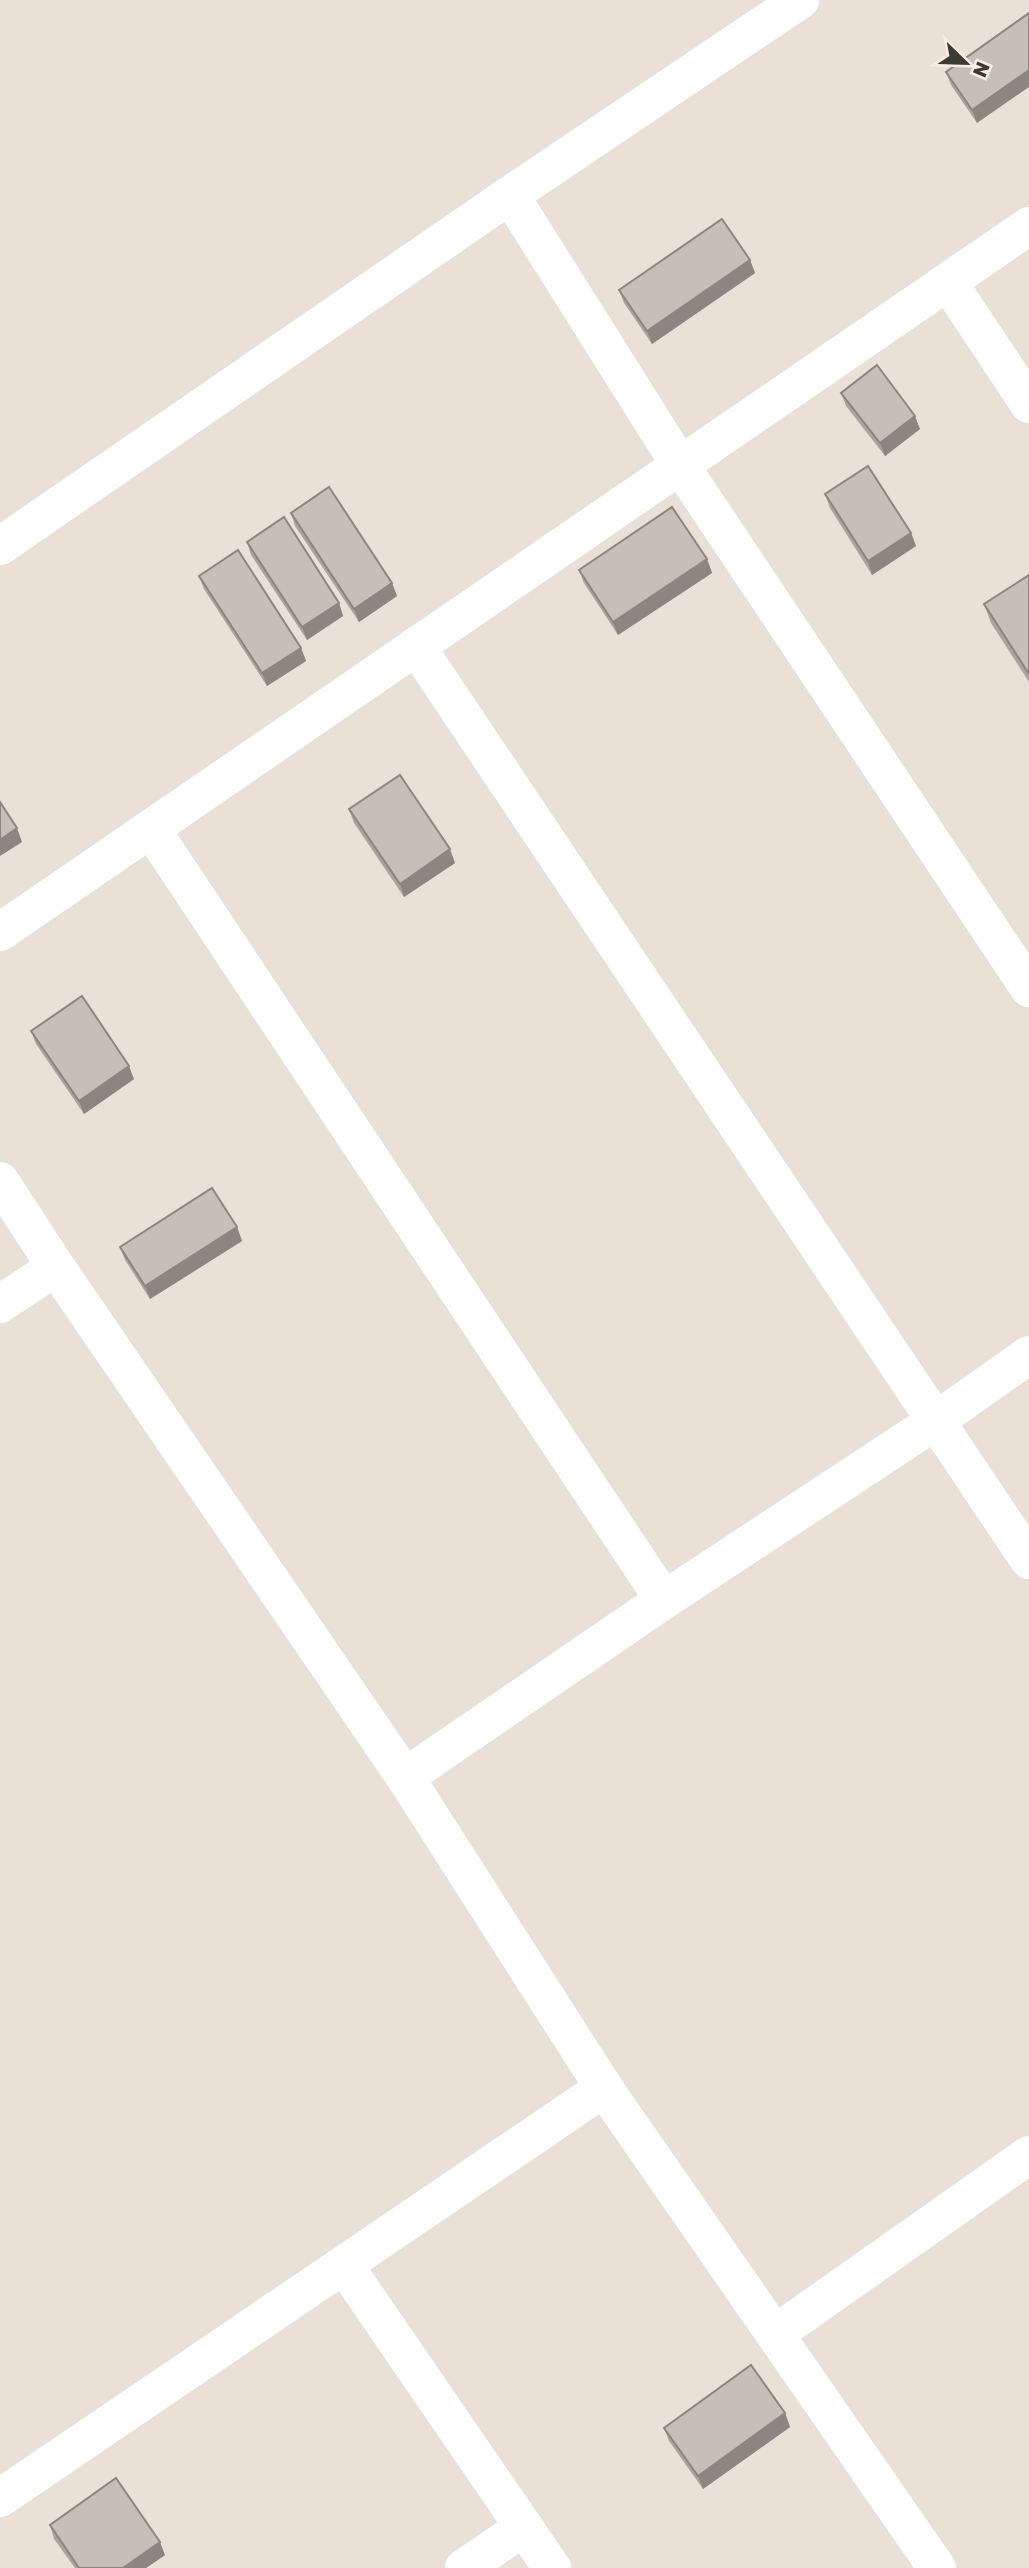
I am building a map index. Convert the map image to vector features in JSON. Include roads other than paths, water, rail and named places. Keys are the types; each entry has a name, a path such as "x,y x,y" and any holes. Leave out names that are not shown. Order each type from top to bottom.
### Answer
{"street":[{"path":"0,546 510,195 800,0"},
{"path":"510,195 680,466 1029,988"},
{"path":"0,932 1029,226"},
{"path":"948,282 1029,404"},
{"path":"416,646 1029,1560"},
{"path":"151,829 664,1600"},
{"path":"0,1181 55,1267 405,1777 604,2088 937,2568"},
{"path":"0,1304 55,1267"},
{"path":"405,1777 664,1600 937,1420 1029,1355"},
{"path":"0,2498 604,2088"},
{"path":"775,2334 1029,2155"},
{"path":"344,2265 552,2568"},
{"path":"464,2568 524,2527"}]}
